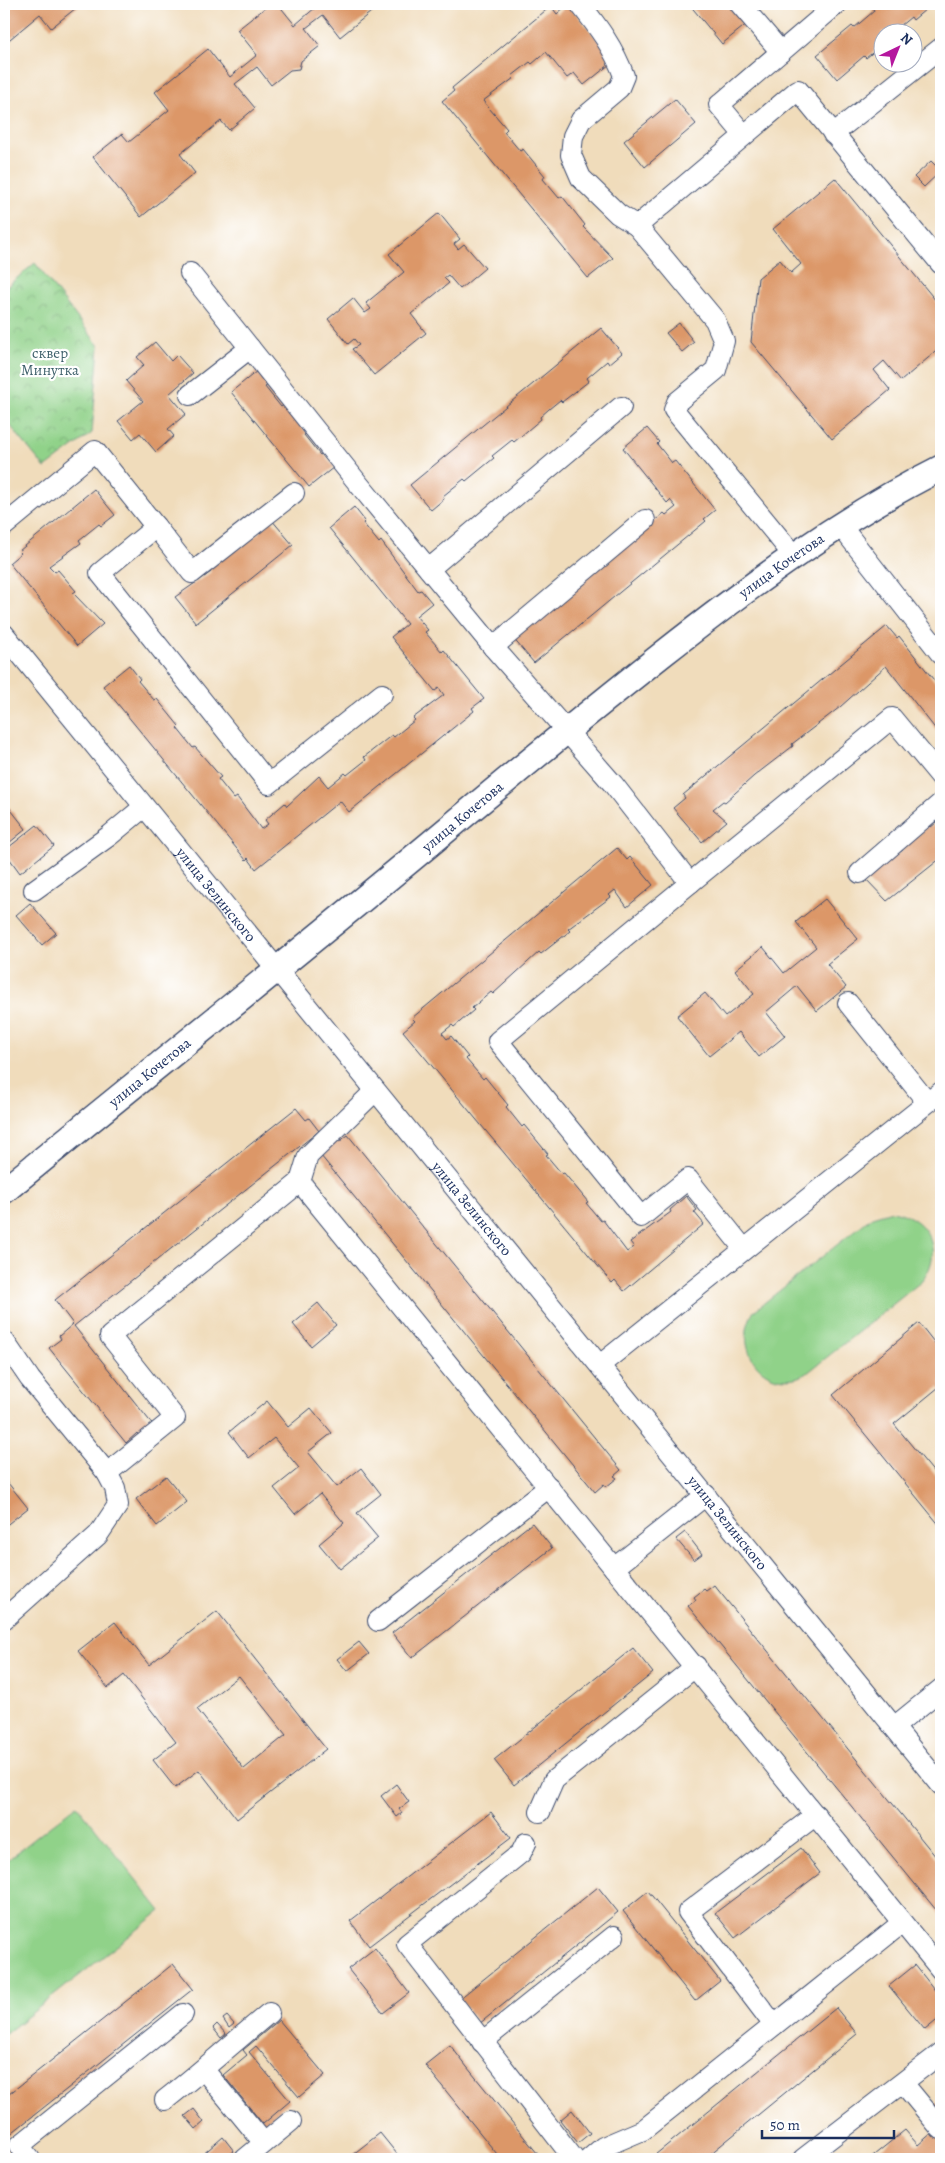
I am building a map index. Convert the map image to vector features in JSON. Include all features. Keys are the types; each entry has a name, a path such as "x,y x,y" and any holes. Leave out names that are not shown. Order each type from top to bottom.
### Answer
{"main road":[{"name":"улица Кочетова","path":"4,1191 191,1037 277,970 566,730 719,610 840,525 941,468"}],"street":[{"path":"580,4 605,34 618,58 624,76 619,88 581,120 573,136 571,154 581,178 618,214 637,226 715,320 724,341 716,370 677,402 674,410 794,556"},
{"path":"740,4 781,52"},
{"path":"744,135 720,104 837,4"},
{"path":"833,134 941,48"},
{"path":"637,226 798,90 941,264"},
{"path":"190,273 493,647 613,784 690,883"},
{"path":"190,395 250,348"},
{"path":"429,569 621,407"},
{"path":"4,526 95,451 192,573 294,493"},
{"path":"493,647 645,520"},
{"path":"840,525 941,654"},
{"path":"156,527 100,573 269,784 382,694"},
{"name":"улица Зелинского","path":"4,634 941,1783"},
{"path":"744,1249 688,1179 641,1217 498,1041 892,718 941,777"},
{"path":"860,873 941,803"},
{"path":"34,890 109,836 144,807"},
{"path":"600,1365 934,1097 848,1003"},
{"path":"107,1473 175,1418 110,1336 300,1182 308,1156 375,1091"},
{"path":"300,1182 696,1666 941,1970"},
{"path":"4,1343 107,1473 115,1488 118,1505 109,1522 78,1554 4,1619"},
{"path":"378,1621 549,1487"},
{"path":"614,1568 706,1495"},
{"path":"540,1812 554,1780 696,1666"},
{"path":"894,1727 941,1689"},
{"path":"774,2025 688,1912 816,1815"},
{"path":"526,1843 522,1853 406,1944 574,2159"},
{"path":"589,2159 603,2147 643,2130 902,1922"},
{"path":"482,2042 614,1936"},
{"path":"165,2100 204,2070 225,2049 269,2013"},
{"path":"30,2159 19,2146 183,2014"},
{"path":"803,2159 941,2054"},
{"path":"204,2070 264,2143"},
{"path":"903,2083 941,2130"},
{"path":"245,2159 292,2121"}],"green space":[{"name":"сквер Минутка","path":"35,263 99,346 92,433 45,468 4,418 4,289"},
{"path":"892,1211 905,1214 915,1220 929,1237 932,1247 932,1258 929,1270 922,1281 806,1374 791,1379 777,1378 765,1373 756,1364 749,1352 747,1339 748,1325 754,1311 872,1217"},
{"path":"77,1805 161,1911 4,2035 4,1863"}],"building":[{"path":"5,4 81,4 51,28 40,14 4,44"},
{"path":"270,4 278,4 295,25 316,7 313,4 381,4 340,37 323,15 306,28 320,46 301,61 299,69 290,70 271,85 257,67 235,84 255,108 229,130 221,121 180,154 195,173 141,217 93,157 122,134 129,142 169,110 155,92 208,49 230,77 257,55 237,30"},
{"path":"568,4 615,60 584,85 574,73 567,78 546,52 532,64 530,62 512,76 514,78 483,101 507,129 504,132 520,151 523,149 545,176 543,179 559,198 562,196 585,225 583,227 613,258 588,278 442,101 454,91 452,88 551,6 557,14"},
{"path":"689,4 729,4 748,23 722,44"},
{"path":"879,4 932,4 913,20 911,17 905,22 872,22 872,53 866,58 864,56 837,79 817,55 852,26 854,28 874,11 873,9"},
{"path":"675,99 696,124 645,167 624,141"},
{"path":"931,161 941,171 924,187 914,177"},
{"path":"835,178 941,307 941,347 901,381 884,361 874,370 890,390 832,439 751,342 758,278 780,260 791,273 801,264 773,229"},
{"path":"439,213 460,239 454,244 458,249 464,244 485,268 460,289 448,275 444,278 449,283 411,314 426,333 374,375 352,349 359,345 354,339 348,344 328,319 353,298 365,313 371,309 366,303 404,272 389,254"},
{"path":"679,323 694,342 682,352 666,333"},
{"path":"601,328 622,353 609,364 607,361 587,378 589,381 562,402 560,400 514,442 512,440 466,481 464,479 443,496 444,499 431,510 410,485"},
{"path":"155,342 171,361 177,355 193,373 169,394 186,414 168,429 174,436 156,452 140,433 133,439 118,421 143,401 126,381 144,365 137,357"},
{"path":"257,371 268,385 265,387 281,407 284,405 307,433 304,435 320,455 323,453 334,467 309,487 231,392"},
{"path":"647,428 659,442 657,444 672,463 675,461 715,510 704,519 706,521 534,663 512,637 664,513 666,515 676,507 670,500 667,503 623,448"},
{"path":"94,489 115,515 101,526 99,524 79,540 81,543 49,566 55,572 58,570 76,591 73,593 103,624 77,646 9,563 21,553 19,551"},
{"path":"354,507 365,521 363,523 379,543 381,541 418,591 421,590 432,603 416,616 428,630 425,632 442,652 444,650 484,699 472,708 474,711 349,812 340,801 256,869 248,858 246,860 103,686 129,665 140,679 138,681 154,700 157,699 179,726 177,728 193,748 195,747 221,777 218,779 234,799 237,797 261,829 268,824 265,820 285,803 287,806 319,776 328,787 345,773 347,775 366,760 364,757 392,735 394,737 415,720 413,718 444,695 439,688 435,691 391,637 407,624 329,528"},
{"path":"271,519 293,545 196,623 175,597 211,572 209,569 237,546 239,549 260,532"},
{"path":"887,626 897,638 899,636 941,689 941,736 886,666 840,707 792,744 793,746 754,776 725,802 723,801 713,809 727,821 702,842 673,808 685,798 683,795"},
{"path":"4,801 26,829 9,843 4,837"},
{"path":"941,819 941,858 887,901 864,877 903,850 901,848 929,825 931,827"},
{"path":"37,825 54,846 20,873 4,851"},
{"path":"617,848 627,860 630,857 653,885 627,907 615,890 609,895 611,897 568,929 570,931 541,954 539,952 493,994 491,992 472,1008 474,1010 454,1027 452,1025 442,1033 447,1039 451,1036 468,1057 466,1059 483,1079 485,1077 508,1105 506,1107 522,1127 524,1125 548,1154 546,1155 562,1174 564,1173 588,1202 586,1203 601,1221 603,1220 627,1252 634,1247 630,1242 671,1212 670,1210 686,1196 697,1210 694,1212 704,1224 624,1291 615,1280 612,1283 403,1031 415,1021 412,1018"},
{"path":"825,899 858,939 827,964 846,987 817,1011 797,986 766,1012 785,1036 759,1057 739,1032 709,1056 677,1016 705,993 725,1017 754,994 735,970 763,947 784,973 816,947 796,922"},
{"path":"30,903 56,933 42,945 16,915"},
{"path":"296,1108 306,1120 309,1118 319,1131 74,1326 153,1425 139,1436 137,1433 126,1443 49,1348 61,1339 59,1336 73,1324 55,1300"},
{"path":"348,1135 621,1470 614,1476 617,1478 606,1487 604,1484 595,1492 321,1156 329,1150 327,1148 337,1139 339,1142"},
{"path":"318,1303 336,1325 311,1346 293,1324"},
{"path":"919,1323 941,1351 941,1390 939,1387 894,1424 941,1481 941,1527 833,1395"},
{"path":"267,1401 288,1427 311,1408 332,1433 308,1452 337,1487 361,1468 381,1494 357,1513 378,1538 340,1569 319,1544 344,1523 320,1494 295,1514 274,1488 299,1468 274,1438 249,1458 229,1432"},
{"path":"166,1476 187,1502 157,1526 136,1499"},
{"path":"4,1478 28,1508 4,1527"},
{"path":"532,1523 552,1548 412,1658 392,1633"},
{"path":"685,1532 702,1554 694,1560 676,1539"},
{"path":"714,1585 941,1863 941,1916 688,1606 696,1600 694,1597 704,1589 706,1591"},
{"path":"217,1611 326,1749 237,1819 199,1770 175,1788 153,1760 176,1742 124,1675 108,1688 78,1651 115,1622 149,1665","holes":["239,1676 286,1735 244,1769 197,1709"]},
{"path":"359,1642 369,1654 347,1671 337,1659"},
{"path":"633,1648 653,1673 514,1785 494,1760"},
{"path":"396,1784 409,1802 399,1809 402,1813 397,1817 381,1796"},
{"path":"491,1812 511,1838 369,1946 350,1921"},
{"path":"801,1848 820,1873 735,1938 715,1913"},
{"path":"598,1887 618,1912 479,2024 459,1999"},
{"path":"648,1891 720,1981 695,2001 623,1911"},
{"path":"375,1948 409,1993 383,2013 348,1969"},
{"path":"173,1964 193,1989 4,2139 4,2098"},
{"path":"915,1965 941,1998 941,2017 925,2030 889,1986"},
{"path":"836,2008 857,2034 704,2159 650,2159"},
{"path":"227,2016 234,2024 229,2028 223,2019"},
{"path":"279,2020 325,2075 299,2097 256,2046 249,2052 290,2101 263,2124 223,2075 247,2055 243,2050"},
{"path":"217,2024 226,2034 221,2038 213,2028"},
{"path":"450,2045 542,2159 501,2159 425,2065"},
{"path":"941,2099 941,2120 931,2108"},
{"path":"194,2109 204,2122 196,2129 185,2116"},
{"path":"572,2110 590,2133 578,2143 560,2120"},
{"path":"905,2130 918,2145 934,2131 941,2140 941,2159 869,2159"},
{"path":"380,2133 397,2154 391,2159 355,2159 352,2155"},
{"path":"223,2137 234,2151 225,2159 204,2159 201,2156"}]}
